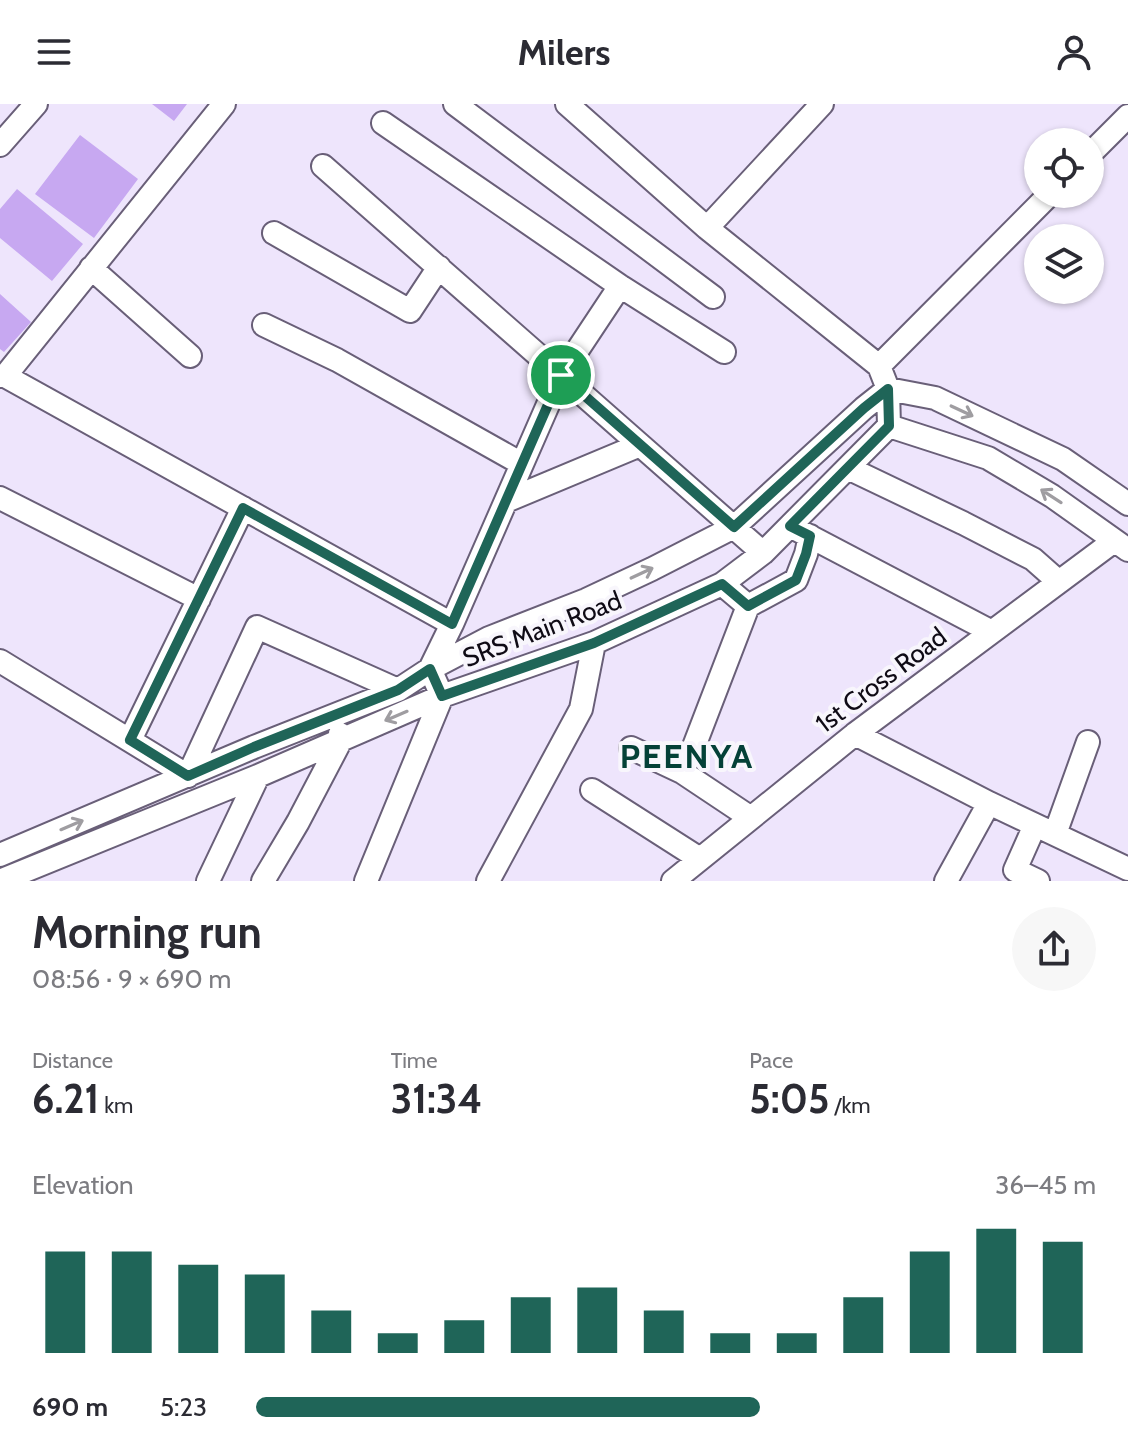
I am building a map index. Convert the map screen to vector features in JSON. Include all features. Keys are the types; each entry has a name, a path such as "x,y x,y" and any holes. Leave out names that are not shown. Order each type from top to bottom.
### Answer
{"street":[{"path":"0,145 36,104"},
{"path":"224,104 2,376 452,624"},
{"path":"455,104 713,297"},
{"path":"567,104 707,228 879,366 888,389 889,426 988,458 1052,496 1121,545"},
{"path":"707,228 822,104"},
{"path":"1104,140 1128,116"},
{"path":"383,123 620,286 724,352"},
{"path":"323,166 763,553"},
{"path":"879,366 1036,208"},
{"path":"274,233 410,311 439,267"},
{"path":"91,268 190,356"},
{"path":"430,669 561,375 620,286"},
{"path":"264,325 337,360 522,464"},
{"path":"0,855 398,690 489,638 586,600 734,527 852,418 888,389 935,398 1063,459 1128,504"},
{"name":"SRS Main Road","path":"0,881 258,776 442,696 594,643 722,584 763,553 800,531 848,468 889,426"},
{"path":"506,501 640,445"},
{"path":"848,468 1033,559 1059,582"},
{"path":"0,498 199,599"},
{"path":"130,740 243,508"},
{"path":"682,772 748,606 796,580 806,554 800,531"},
{"path":"800,531 992,632"},
{"name":"1st Cross Road","path":"673,881 855,734 1059,582 1121,545"},
{"path":"722,584 748,606"},
{"path":"188,776 257,627 398,690"},
{"path":"488,881 581,709 594,643"},
{"path":"0,661 188,776"},
{"path":"366,881 442,696 430,669"},
{"path":"263,881 341,740 338,714"},
{"path":"855,734 989,803 1128,869"},
{"path":"1038,881 1012,876 1045,830 1088,742"},
{"path":"631,748 682,772 751,818"},
{"path":"208,881 258,776"},
{"path":"592,790 700,859"},
{"path":"946,881 989,803"}],"building":[{"path":"152,104 187,104 174,121"},
{"path":"80,135 138,179 94,238 35,194"},
{"path":"17,189 83,244 52,281 0,238 0,209"},
{"path":"0,294 31,322 4,352 0,349"}],"district":[{"name":"PEENYA","path":"687,756"}],"route":[{"path":"561,375 734,527 794,470 888,389 889,426 790,526 810,536 796,580 748,606 722,584 594,643 442,696 430,669 398,690 188,776 130,740 243,508 452,624 561,375"}]}
